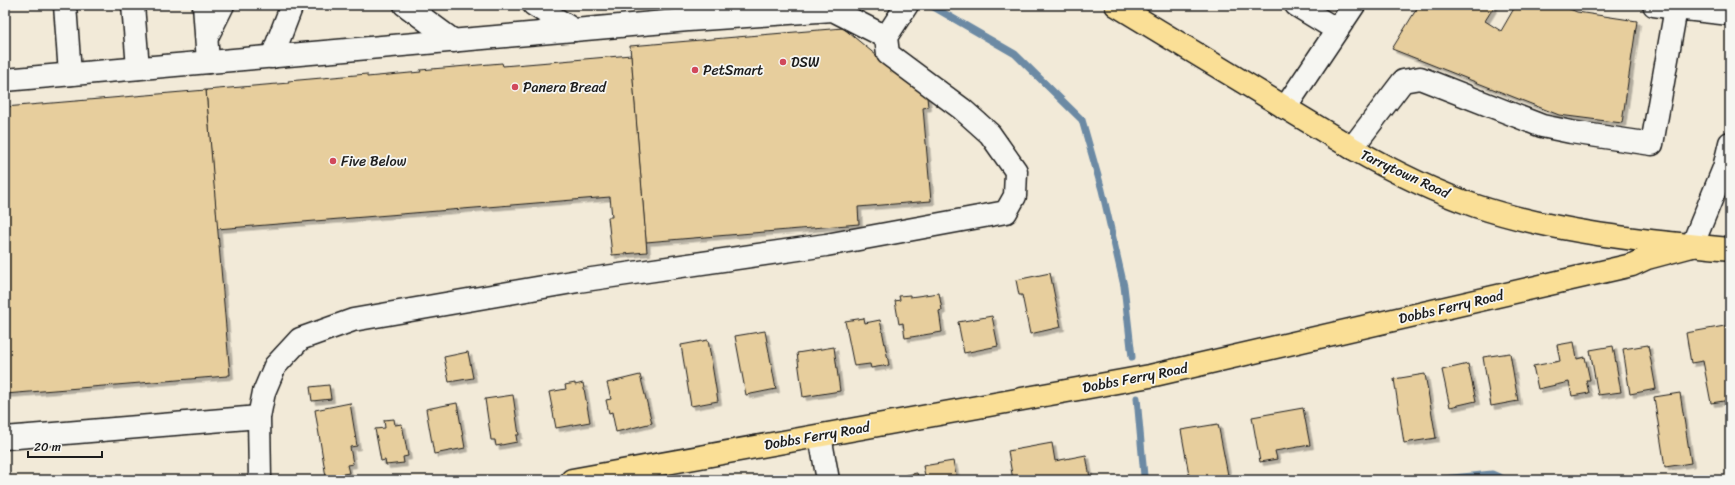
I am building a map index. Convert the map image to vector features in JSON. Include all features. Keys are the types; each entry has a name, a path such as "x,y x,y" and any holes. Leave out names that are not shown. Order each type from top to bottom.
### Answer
{"main road":[{"name":"Tarrytown Road","path":"1116,5 1352,148 1391,170 1433,190 1477,206 1559,227 1692,246 1730,249"},
{"name":"Dobbs Ferry Road","path":"572,480 1150,376 1632,265 1647,258 1692,246"}],"street":[{"path":"64,5 70,74"},
{"path":"133,5 138,68"},
{"path":"204,5 208,62"},
{"path":"207,37 223,5"},
{"path":"272,57 292,5"},
{"path":"405,5 454,41"},
{"path":"534,5 574,30"},
{"path":"664,5 688,20"},
{"path":"1296,5 1337,30"},
{"path":"1285,108 1354,5"},
{"path":"1654,5 1730,14"},
{"path":"260,480 259,417 264,392 275,366 300,339 353,320 578,282 826,245 1006,212 1016,196 1016,171 990,134 962,109 888,54 886,37 906,6"},
{"path":"5,80 823,7 833,10 886,37"},
{"path":"1352,148 1403,81 1420,78 1542,126 1571,132 1652,144 1676,8"},
{"path":"1692,246 1724,168 1730,143"},
{"path":"5,438 259,417"},
{"path":"820,436 828,480"}],"building":[{"path":"1419,5 1495,5 1485,21 1501,31 1516,5 1560,5 1577,12 1637,21 1622,123 1559,115 1392,49"},
{"path":"843,28 927,97 928,107 923,108 931,201 858,207 859,224 646,242 630,46"},
{"path":"631,55 647,252 612,255 608,217 612,217 610,197 217,229 206,90 289,83 288,81 367,74 367,77 421,72 420,70 502,63 503,66"},
{"path":"206,90 230,375 5,394 5,107"},
{"path":"1050,273 1061,327 1030,334 1022,295 1019,295 1016,280"},
{"path":"939,293 942,310 939,311 942,332 905,338 903,323 899,324 895,301 900,300 899,296 910,295 910,297"},
{"path":"992,316 998,346 964,353 958,322"},
{"path":"864,318 865,323 880,320 889,365 871,368 870,364 854,366 845,321"},
{"path":"1730,325 1730,400 1711,403 1703,361 1691,363 1686,333"},
{"path":"765,331 776,389 746,395 735,336"},
{"path":"708,340 718,401 691,406 681,345"},
{"path":"1574,342 1577,359 1585,357 1590,380 1586,380 1589,393 1572,396 1569,382 1538,389 1533,366 1560,361 1557,345"},
{"path":"1648,345 1656,389 1630,394 1623,349"},
{"path":"1613,346 1621,392 1598,395 1590,350"},
{"path":"834,347 840,391 803,397 797,353"},
{"path":"468,352 473,378 449,382 444,357"},
{"path":"1510,353 1518,401 1491,406 1483,357"},
{"path":"1468,364 1476,401 1450,407 1442,370"},
{"path":"1425,374 1436,438 1404,443 1394,379"},
{"path":"640,375 652,423 616,432 612,412 609,413 606,400 611,399 607,383"},
{"path":"575,383 575,385 583,383 590,422 556,428 549,392 566,389 565,385"},
{"path":"329,385 331,399 312,401 310,387"},
{"path":"1680,393 1691,463 1665,467 1654,397"},
{"path":"513,395 519,435 516,435 517,442 496,446 495,440 491,440 485,399"},
{"path":"350,403 357,446 350,447 353,464 347,465 349,473 326,477 315,410"},
{"path":"457,403 465,448 434,454 426,409"},
{"path":"1303,408 1310,445 1275,451 1277,459 1260,462 1252,417"},
{"path":"394,419 395,425 402,424 408,456 403,457 404,463 386,465 385,460 381,461 375,429 385,428 384,420"},
{"path":"1218,424 1228,475 1190,480 1181,430"},
{"path":"1052,443 1055,461 1086,455 1090,478 1078,480 1013,480 1008,451"},
{"path":"953,461 957,480 926,480 923,466"},
{"path":"917,473 919,480 881,480"}],"waterway":[{"path":"930,5 1015,54 1082,120 1102,190 1124,286 1132,357"},
{"path":"1137,398 1144,476 1147,480"},
{"path":"1433,480 1492,474 1506,480"}],"place":[{"name":"DSW","path":"783,62"},
{"name":"PetSmart","path":"695,70"},
{"name":"Panera Bread","path":"515,87"},
{"name":"Five Below","path":"333,161"}]}
